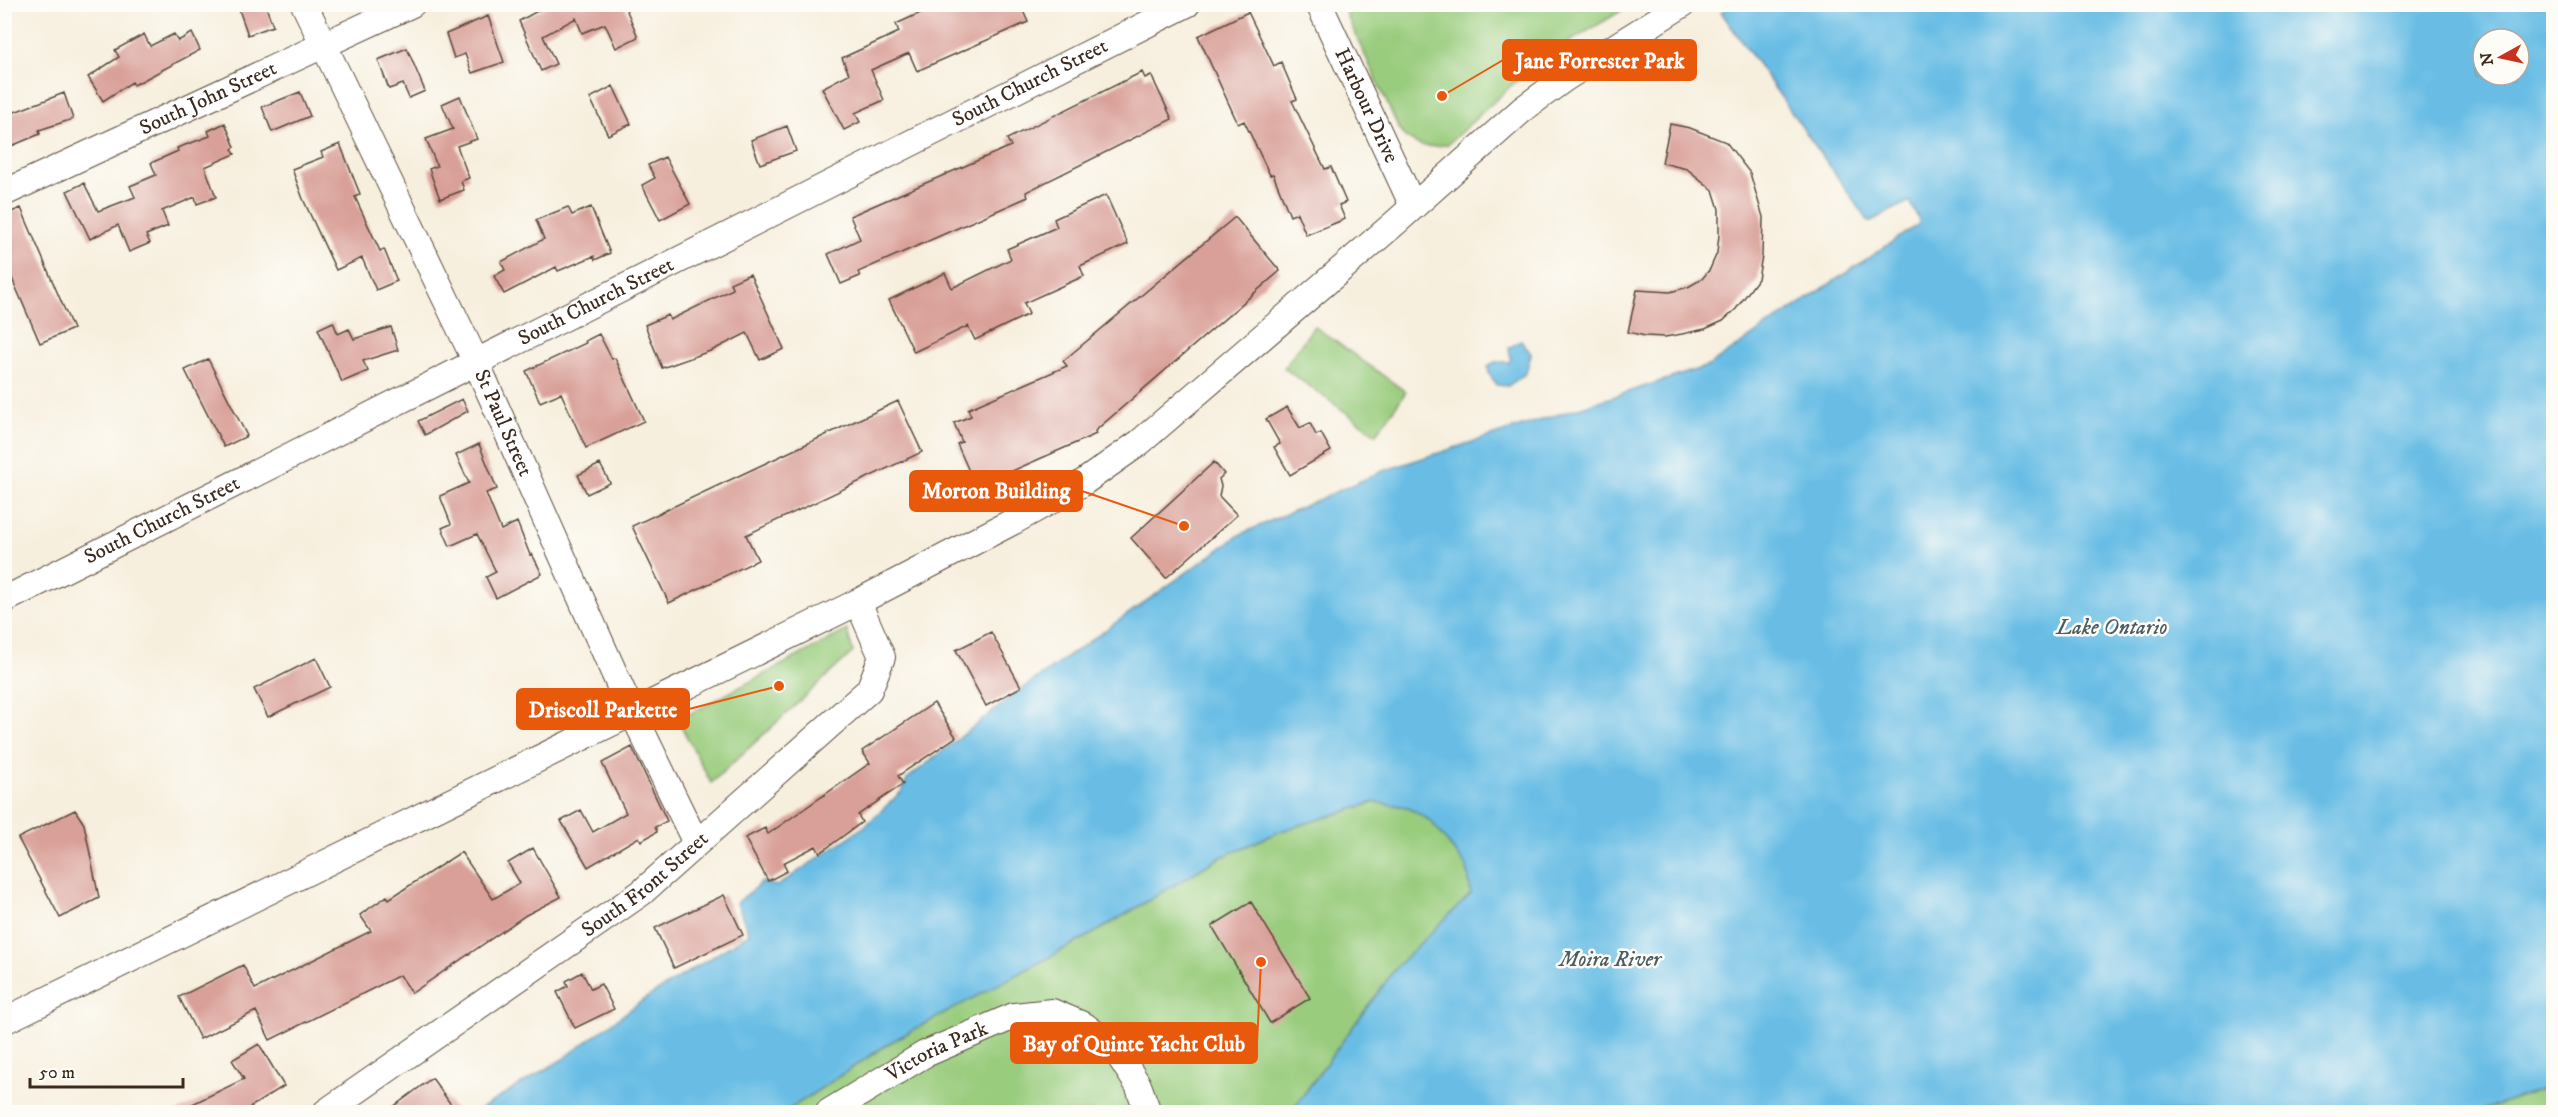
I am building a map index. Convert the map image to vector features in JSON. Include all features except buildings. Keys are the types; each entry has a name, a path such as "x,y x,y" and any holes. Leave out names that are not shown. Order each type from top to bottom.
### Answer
{"street":[{"name":"St Paul Street","path":"304,4 476,362 632,712 696,843"},
{"name":"South John Street","path":"4,193 412,4"},
{"name":"South Church Street","path":"4,600 1187,4"},
{"name":"Harbour Drive","path":"1319,4 1413,207"},
{"path":"4,1021 858,602 1081,484 1139,443 1523,109 1564,79 1683,4"},
{"name":"South Front Street","path":"326,1113 641,893 869,690 882,657 858,602"},
{"name":"Victoria Park","path":"829,1113 925,1054 1014,1016 1052,1012 1085,1026 1115,1049 1138,1085 1148,1113"}],"green space":[{"path":"1342,5 1631,5 1539,60 1448,144 1428,146 1416,143 1400,131"},
{"path":"1314,326 1406,392 1376,434 1284,368"},
{"path":"847,630 853,652 711,783 678,720"},
{"path":"1376,802 1407,807 1431,821 1467,867 1471,894 1398,965 1291,1112 785,1112 891,1042 1096,932 1219,858 1281,831"},
{"path":"2553,1085 2553,1112 2481,1112 2485,1109"}],"water":[{"name":"Lake Ontario","path":"1733,4 2553,5 2553,1085 2481,1112 1291,1112 1398,965 1471,894 1467,867 1431,821 1407,807 1375,802 1281,831 1219,858 1096,932 891,1042 785,1112 475,1112 563,1059 643,1000 749,934 737,903 762,882 777,886 865,826 902,791 907,779 1019,691 1241,534 1383,471 1708,366 1920,223 1910,201 1869,222 1721,12"},
{"path":"1521,340 1531,354 1526,373 1508,386 1497,385 1489,374 1488,366 1495,362 1509,362 1511,359 1509,348"}],"place":[{"name":"Jane Forrester Park","path":"1442,96"},
{"name":"Morton Building","path":"1184,526"},
{"name":"Driscoll Parkette","path":"779,686"},
{"name":"Bay of Quinte Yacht Club","path":"1261,962"}],"water label":[{"name":"Moira River","path":"1610,959"}]}
